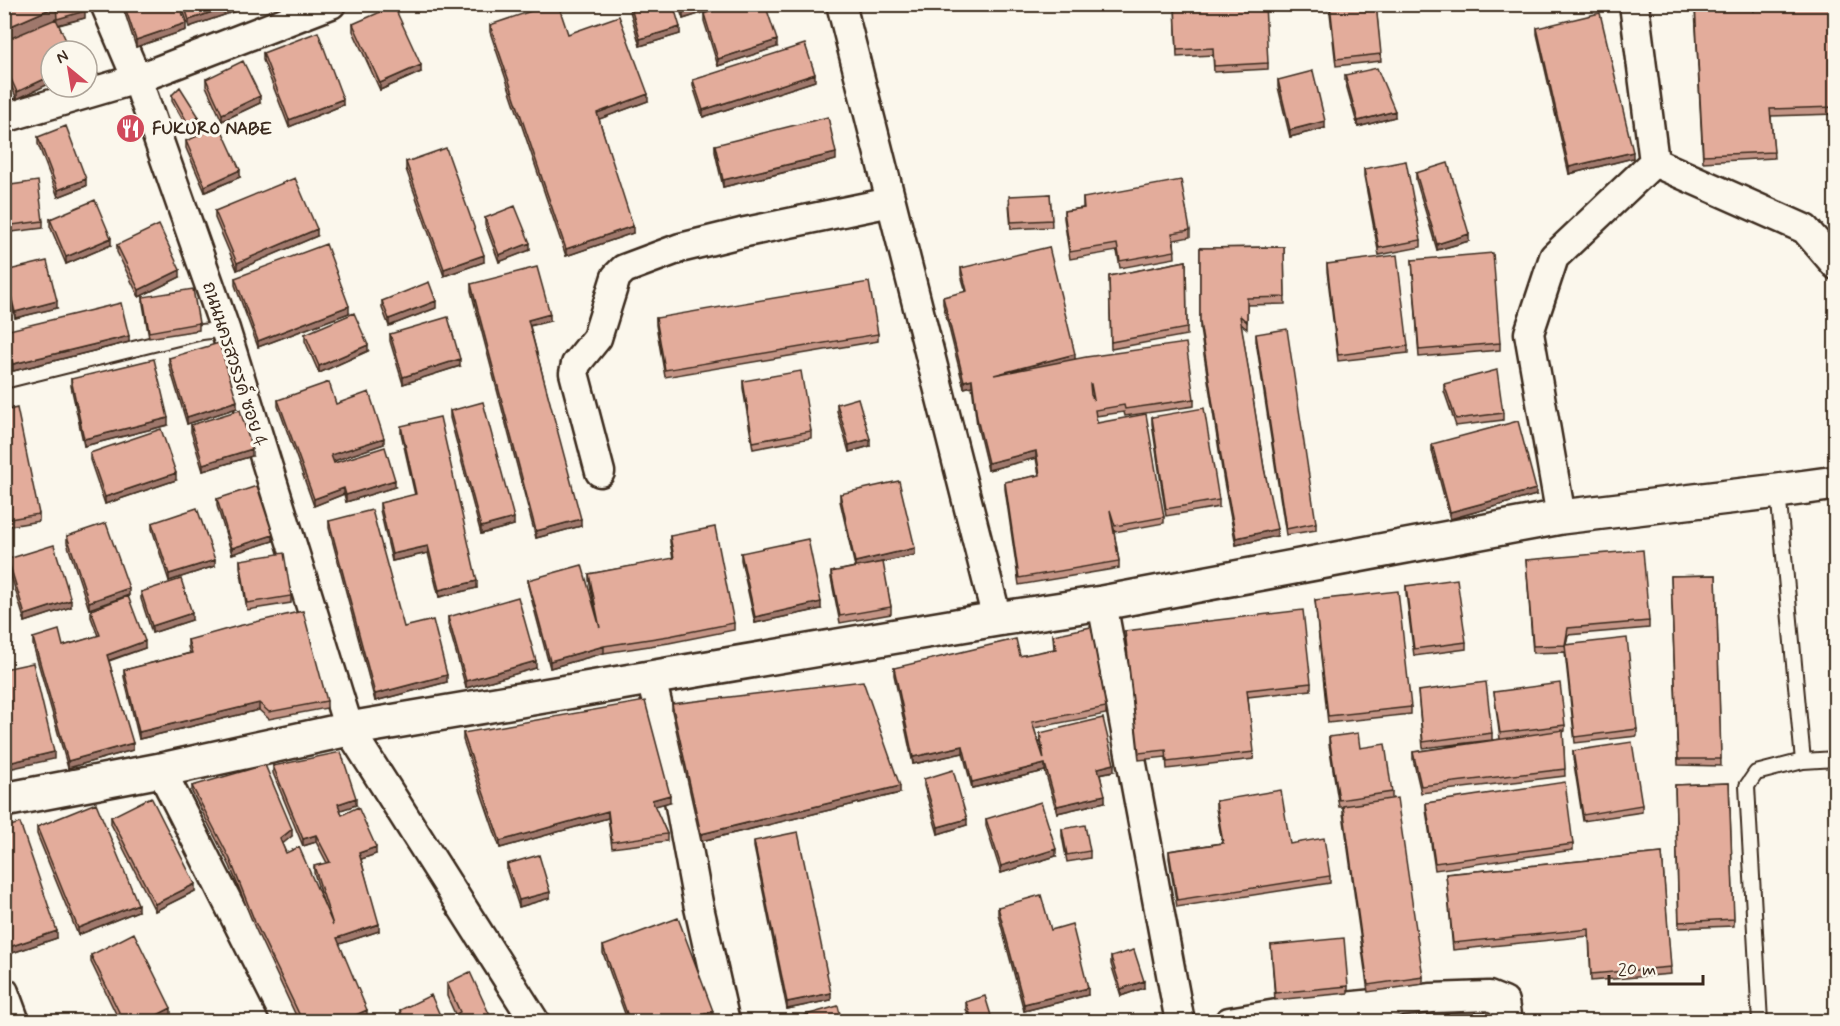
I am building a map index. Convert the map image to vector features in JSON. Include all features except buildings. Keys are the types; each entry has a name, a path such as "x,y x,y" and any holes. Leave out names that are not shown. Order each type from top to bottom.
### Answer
{"street":[{"name":"ถนนนครสวรรค์ ซอย 4","path":"105,4 137,79 225,329 349,729 535,1022"},
{"path":"840,4 997,619"},
{"path":"1634,4 1654,162"},
{"path":"4,118 137,79 325,6"},
{"path":"1654,162 1805,229 1836,265"},
{"path":"1562,517 1529,333 1554,257 1654,162"},
{"path":"600,472 574,373 576,364 597,338 616,277 624,269 690,246 891,202"},
{"path":"4,800 162,770 349,729 1102,603 1562,517 1836,483"},
{"path":"1102,603 1180,1022"},
{"path":"651,678 676,784 698,903 725,1022"},
{"path":"162,770 288,1022"},
{"path":"4,992 15,1022"},
{"path":"1229,1022 1277,1014 1421,999 1490,996 1504,1002 1507,1022"}],"lane":[{"path":"4,381 202,332 225,329"},
{"path":"1778,491 1803,761"},
{"path":"1760,1022 1747,786 1756,773 1803,761 1836,759"}],"place":[{"name":"FUKURO NABE","path":"131,128"}]}
